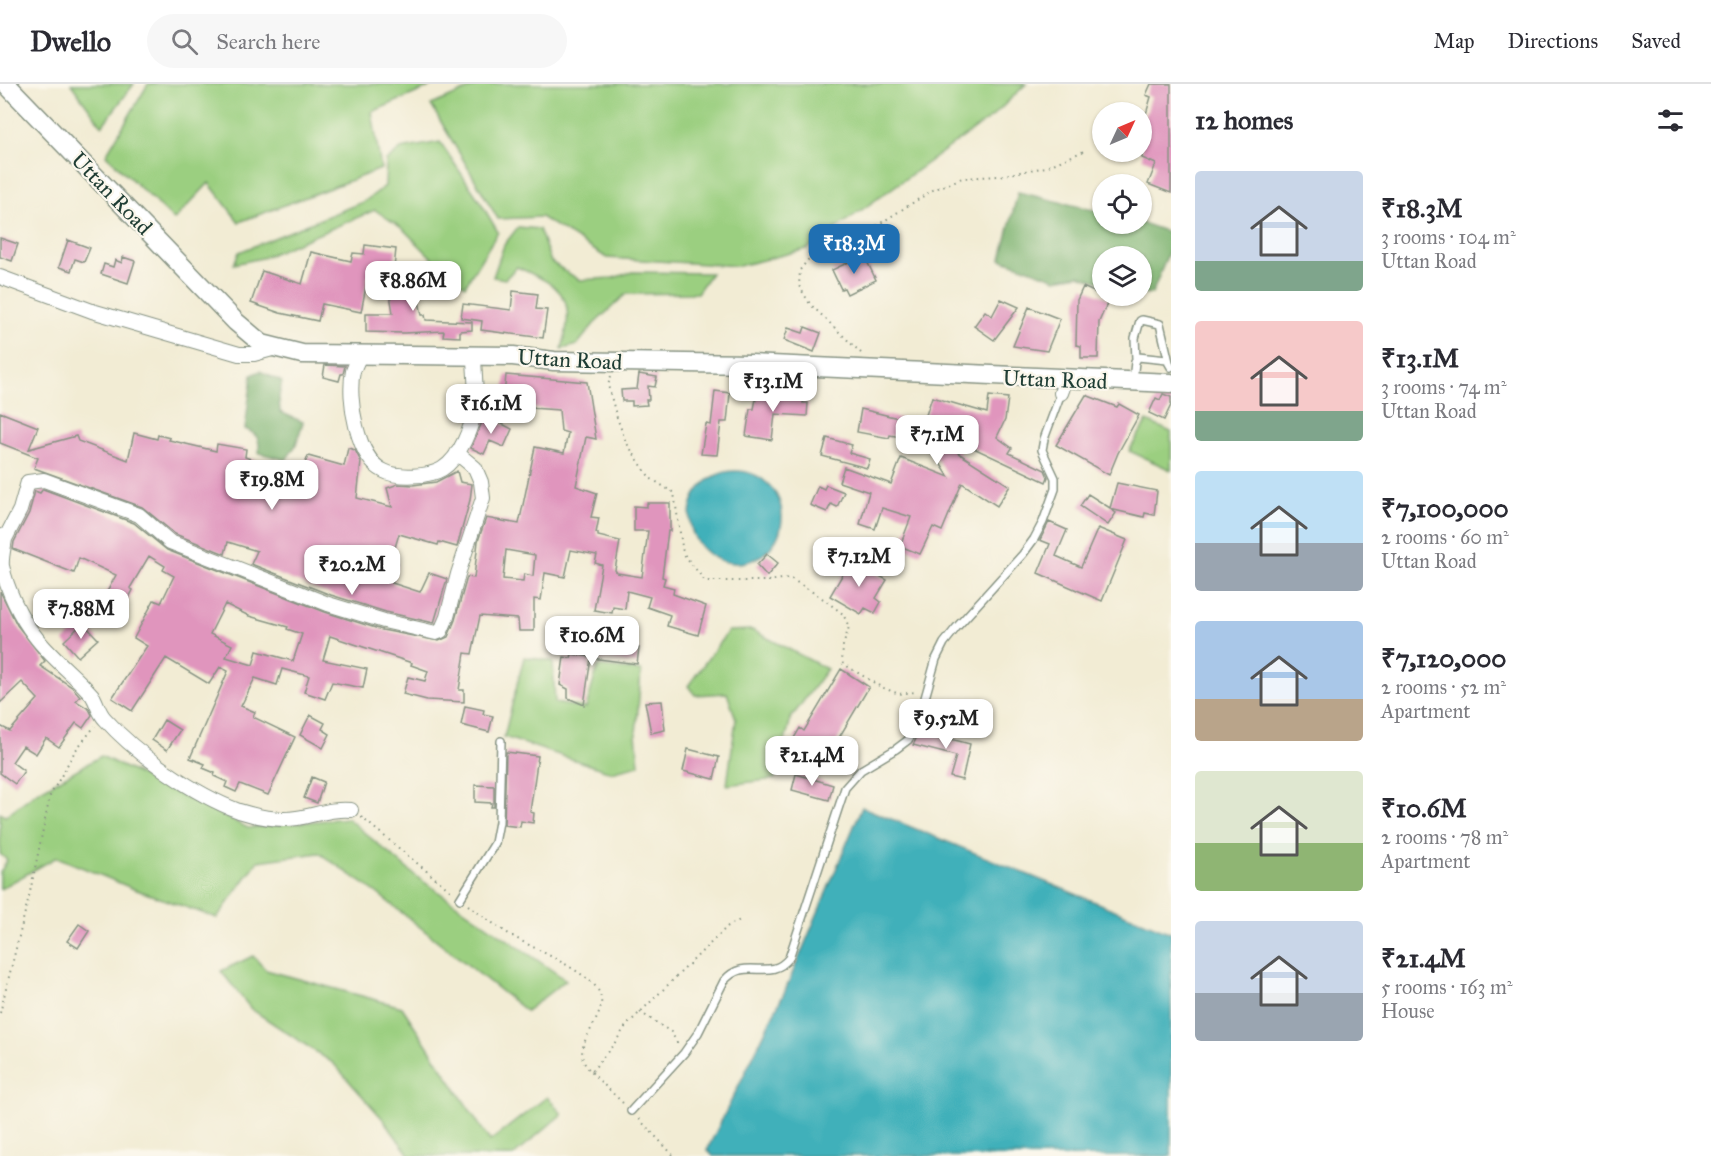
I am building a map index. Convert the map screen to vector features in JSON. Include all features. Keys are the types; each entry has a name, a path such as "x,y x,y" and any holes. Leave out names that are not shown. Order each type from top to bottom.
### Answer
{"main road":[{"name":"Uttan Road","path":"6,84 236,322 262,344 277,348 302,354 513,356 554,362 752,364 882,370 1064,386 1133,382 1171,383"}],"street":[{"path":"0,277 92,311 239,354 254,354 277,348"},
{"path":"360,354 353,372 352,394 355,423 367,457 383,471 409,476 441,470 457,453 475,406 474,355"},
{"path":"351,810 330,811 296,818 269,819 238,810 204,794 163,769 102,717 94,697 35,637 21,615 2,564 2,537 20,510 28,482 44,480 139,515 170,542 328,604 384,621 436,633 441,631 447,617 483,498 481,482 475,468 457,453"}],"lane":[{"path":"1133,382 1136,359 1135,338 1142,320 1160,324 1170,364"},
{"path":"1136,359 1155,358 1167,360 1170,364"},
{"path":"631,1111 684,1053 698,1033 724,981 730,975 744,969 776,969 783,966 789,958 845,788 861,770 908,740 917,726 936,659 944,643 1034,539 1055,489 1055,478 1042,450 1064,386"},
{"path":"460,899 495,843 499,822 501,741"}],"path":[{"path":"882,370 847,342 810,303 800,286 800,270 811,256 857,238 933,190 962,178 999,176 1046,167 1084,151"},
{"path":"616,362 608,385 626,442 650,478 674,493 683,553 705,581 767,581 790,578 843,614 849,627 843,646 842,663 881,687 899,694 928,691"},
{"path":"0,1012 30,892 50,796 75,751 102,717"},
{"path":"351,810 483,917 510,935 590,979 601,998 598,1016 583,1051 585,1064 674,1156"},
{"path":"592,1071 626,1026 728,926 740,920"},
{"path":"640,1012 670,1032 684,1053"}],"green space":[{"path":"71,84 134,84 102,126"},
{"path":"148,84 437,84 372,112 381,169 239,222 209,183 174,220 106,155"},
{"path":"481,84 1026,84 993,116 807,249 739,266 607,258 541,217 498,219 431,105"},
{"path":"440,142 498,232 465,286 441,267 403,229 375,210 262,258 234,264 239,252 365,201 385,186 386,161 401,149"},
{"path":"1018,192 1092,210 1092,234 1152,234 1152,226 1171,233 1171,246 1152,294 1152,246 1092,246 1092,280 1079,275 1056,279 1001,259"},
{"path":"518,227 539,229 551,262 579,280 613,278 632,272 711,273 697,293 626,294 594,324 577,345 562,349 566,331 566,305 556,288 517,267 505,279 493,277 504,245"},
{"path":"260,371 282,382 279,396 280,412 303,422 296,445 286,460 259,453 257,438 245,429 252,375"},
{"path":"1147,421 1171,432 1171,470 1129,451"},
{"path":"752,630 827,669 791,718 775,779 727,785 736,719 727,693 695,695 688,686 728,631"},
{"path":"524,657 553,661 555,703 586,708 598,666 641,671 636,734 639,765 611,772 504,737"},
{"path":"101,756 248,828 347,818 417,877 566,980 526,1011 377,893 319,853 258,861 217,918 134,889 57,857 0,889 0,873 7,860 0,854 0,813 5,816 37,792"},
{"path":"253,956 266,970 402,1007 490,1141 547,1097 562,1114 513,1156 410,1156 382,1118 333,1063 251,1009 221,971"}],"water":[{"path":"736,471 754,474 769,484 779,499 782,517 779,535 769,550 754,560 736,563 718,560 703,550 693,535 690,517 693,499 703,484 718,474"},
{"path":"862,807 1171,933 1171,1156 713,1156 707,1150 785,991"}],"building":[{"path":"1151,84 1171,84 1171,193 1152,186 1152,174 1156,164 1151,162 1152,102 1150,102 1151,97 1146,95"},
{"path":"0,238 18,244 12,261 0,257"},
{"path":"68,240 90,248 84,262 75,259 71,271 59,267"},
{"path":"365,245 396,249 393,278 368,276 361,312 322,304 318,321 280,313 251,303 262,271 302,284 311,252 351,261 353,253 364,254"},
{"path":"864,255 876,280 847,294 844,288 841,289 832,270"},
{"path":"123,257 135,261 128,283 101,274 104,264 113,267 115,260 122,263"},
{"path":"429,273 430,278 444,275 446,284 417,292 422,315 425,315 426,320 472,322 472,330 460,331 460,337 443,336 444,331 366,332 366,313 393,313 389,288 418,281 417,277"},
{"path":"1083,287 1092,291 1092,306 1106,306 1099,322 1098,358 1081,358 1081,346 1076,345 1077,300"},
{"path":"513,291 538,294 536,309 547,310 543,338 481,330 482,321 461,318 463,304 511,310"},
{"path":"1001,299 1019,307 994,340 974,326 985,311 992,316"},
{"path":"1029,307 1060,319 1047,351 1013,346"},
{"path":"805,327 821,333 814,352 784,340 788,328 803,333"},
{"path":"325,365 345,366 339,381 323,377"},
{"path":"639,374 657,377 655,387 648,386 647,405 632,406 632,401 622,401 621,390 637,389"},
{"path":"506,375 587,382 596,439 586,437 576,486 597,493 591,517 599,518 596,533 598,536 620,541 615,570 617,573 642,577 648,531 634,531 634,506 647,507 647,503 670,503 670,531 668,531 662,577 665,578 663,585 674,588 673,594 706,606 698,635 667,626 670,615 647,607 650,597 627,591 625,609 613,607 612,613 594,610 602,565 595,563 597,555 571,550 565,577 545,573 541,600 534,599 534,631 519,631 518,619 480,616 472,654 465,653 459,690 464,690 464,702 427,700 403,694 408,677 425,681 428,671 411,665 412,663 330,636 323,660 367,669 363,688 332,682 325,699 304,692 309,676 282,669 277,685 255,678 241,706 255,712 253,717 295,737 268,795 240,784 236,792 225,787 227,782 203,768 205,764 190,758 228,671 220,667 209,684 166,658 132,711 112,698 147,646 134,638 154,600 161,603 174,576 163,570 165,566 149,556 130,588 133,590 121,614 101,603 116,575 79,558 74,573 13,549 14,542 29,513 35,491 40,493 43,489 134,523 167,550 325,612 382,630 439,641 448,637 467,577 474,578 478,541 486,518 519,524 535,447 564,453 568,433 561,431 559,410 503,406","holes":["506,550 535,555 533,576 524,574 523,581 503,579","225,604 249,616 288,627 287,629 302,634 293,661 257,651 253,665 226,657 232,645 210,634"]},
{"path":"715,391 730,393 727,422 721,422 717,455 701,454 706,424 711,425"},
{"path":"757,394 804,396 803,403 808,403 807,416 775,414 772,440 746,436 750,409 754,409"},
{"path":"1163,394 1171,397 1171,405 1164,420 1149,413 1156,398 1160,400"},
{"path":"1086,395 1117,407 1119,404 1139,415 1109,475 1056,445"},
{"path":"989,396 1008,398 1005,420 997,437 1012,448 1009,453 1045,470 1048,477 1046,482 963,443 958,453 1010,486 997,506 962,483 942,531 933,527 920,554 900,546 911,517 882,508 875,529 860,524 869,492 839,482 844,467 891,484 901,458 949,477 932,451 934,446 917,438 890,435 889,438 857,432 861,409 923,424 932,397 987,413"},
{"path":"0,412 38,427 29,449 76,436 78,441 128,460 134,433 157,439 158,435 170,438 169,440 216,451 217,444 246,449 245,457 300,476 308,456 344,466 348,448 355,450 361,462 357,498 392,507 387,488 398,484 436,482 457,471 460,482 472,484 457,547 439,542 438,545 399,534 391,561 398,563 392,583 420,592 429,573 447,579 434,623 386,612 331,595 251,564 257,551 228,542 225,554 175,534 142,507 34,468 38,458 0,443"},
{"path":"485,415 512,429 504,447 490,441 484,454 471,448"},
{"path":"827,438 852,445 849,453 870,459 867,468 822,456"},
{"path":"1117,483 1157,491 1154,515 1145,513 1144,517 1110,509 1116,513 1108,525 1080,506 1088,494 1110,508"},
{"path":"826,485 844,492 837,507 831,504 827,512 810,505 818,486 824,489"},
{"path":"1049,522 1067,530 1056,556 1081,567 1098,528 1127,540 1102,601 1038,573 1050,544 1040,540"},
{"path":"767,554 778,563 767,576 757,565"},
{"path":"851,560 887,580 876,598 881,602 875,613 865,608 861,614 830,596"},
{"path":"0,591 17,625 45,661 40,666 72,687 80,696 76,701 89,709 92,715 83,728 76,723 59,747 46,738 36,754 23,746 12,762 24,771 15,784 0,773 0,726 10,731 38,699 22,682 0,703"},
{"path":"83,623 98,639 78,657 64,641"},
{"path":"592,642 639,648 637,664 591,658 584,705 568,698 568,689 560,685 564,657 571,658 572,654 591,657"},
{"path":"841,669 869,687 827,758 794,738 800,728 804,731"},
{"path":"662,701 665,730 651,733 645,702"},
{"path":"465,706 484,710 483,714 493,716 489,732 461,725"},
{"path":"310,715 325,723 322,729 330,734 323,748 300,735"},
{"path":"164,720 180,730 167,750 152,740"},
{"path":"920,731 970,744 962,780 950,777 956,756 913,745"},
{"path":"688,749 719,757 714,779 683,771"},
{"path":"506,752 538,756 530,812 534,813 533,823 521,821 520,827 504,825"},
{"path":"796,774 833,785 829,800 792,790"},
{"path":"312,777 324,782 317,803 304,798"},
{"path":"475,785 494,786 494,807 491,807 492,803 475,802"},
{"path":"79,924 89,931 78,948 67,941"}]}
